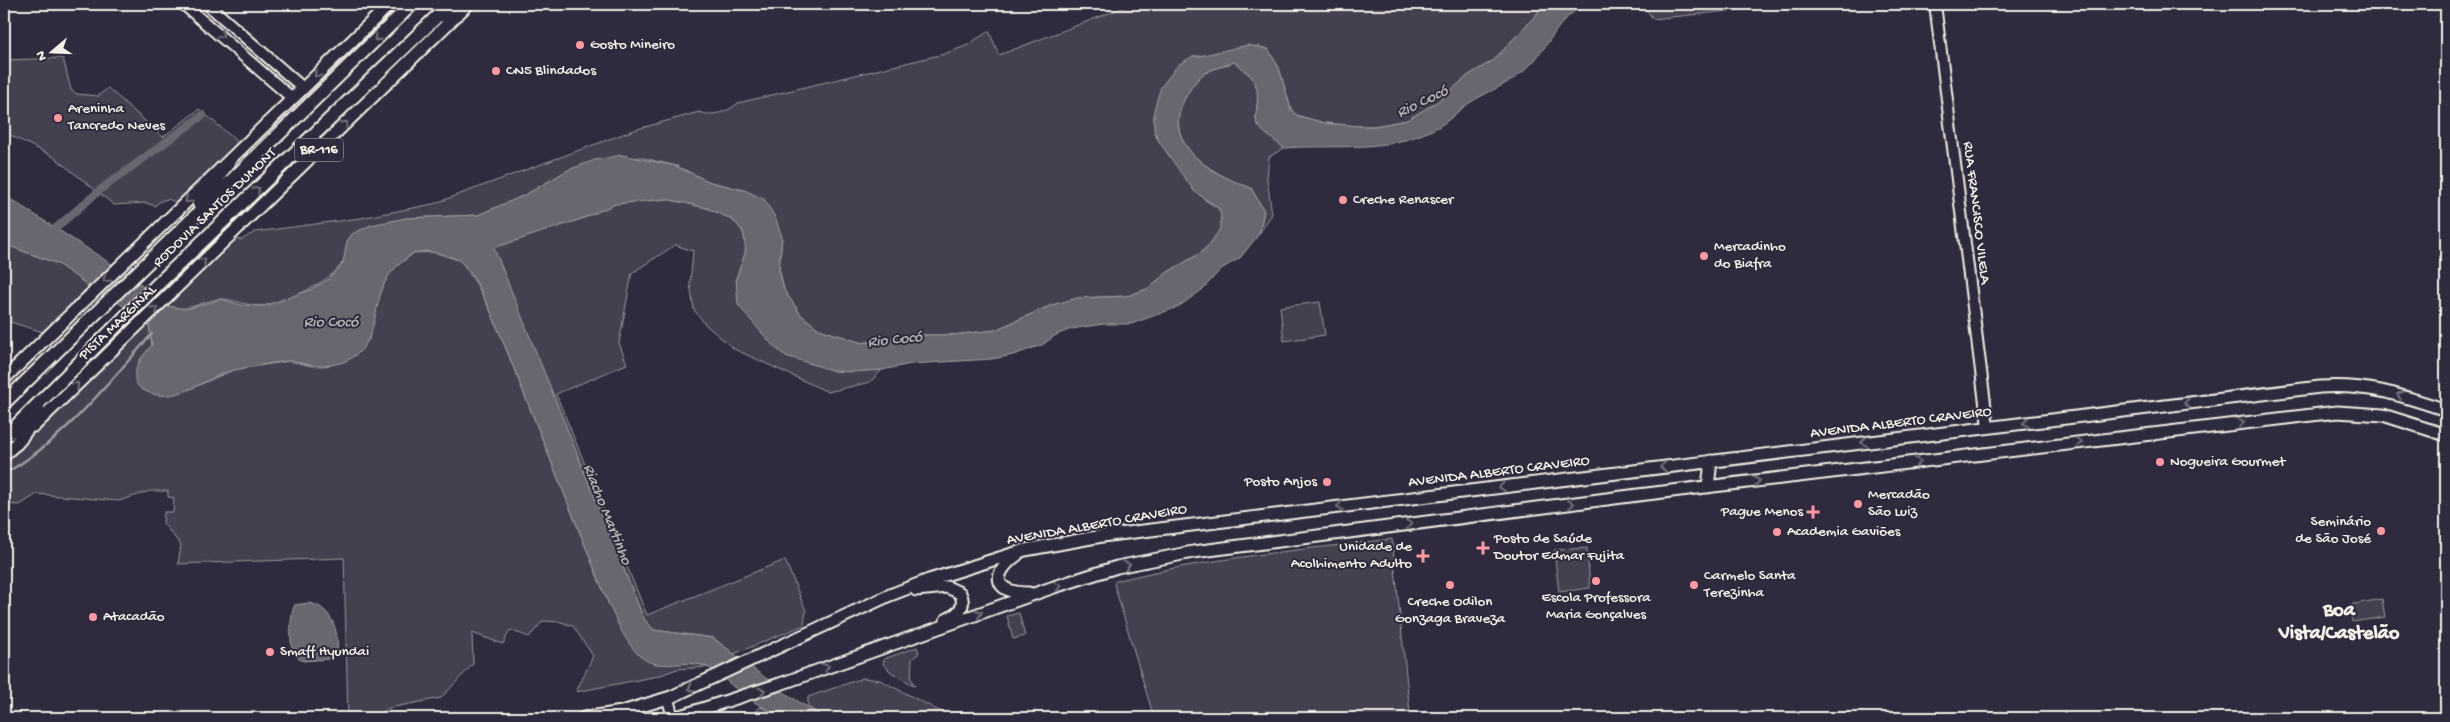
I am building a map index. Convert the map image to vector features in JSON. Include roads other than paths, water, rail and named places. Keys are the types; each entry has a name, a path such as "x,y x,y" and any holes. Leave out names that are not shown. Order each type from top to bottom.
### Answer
{"highway":[{"name":"RODOVIA SANTOS DUMONT","path":"4,403 412,4"},
{"name":"RODOVIA SANTOS DUMONT","path":"4,438 158,284 450,4"},
{"path":"426,26 463,4"},
{"path":"182,228 228,163"},
{"path":"16,444 65,379"}],"main road":[{"path":"4,379 390,4"},
{"name":"PISTA MARGINAL","path":"4,456 115,346 469,4"},
{"name":"AVENIDA ALBERTO CRAVEIRO","path":"584,718 622,712 668,699 900,591 1025,550 1173,526 2336,386 2385,390 2446,410"},
{"path":"674,718 744,697 1035,593 1117,568 1193,552 1708,487 2337,412 2383,415 2446,435"},
{"path":"1708,487 1712,461"},
{"path":"1025,550 1002,568 999,582 1003,588 1010,592 1035,593"},
{"path":"900,591 948,587 956,590 962,596 963,604 958,612 920,634"}],"street":[{"path":"183,4 292,98"},
{"path":"207,4 302,88"},
{"name":"RUA FRANCISCO VILELA","path":"1935,4 1988,427"},
{"path":"668,699 674,718"}],"water":[{"name":"Rio Cocó","path":"1546,4 1588,4 1577,9 1561,24 1534,61 1520,74 1471,102 1439,126 1415,137 1397,142 1360,146 1284,148 1257,124 1256,86 1247,72 1234,62 1205,73 1197,80 1184,100 1179,116 1180,131 1185,145 1207,167 1251,188 1264,211 1259,234 1240,258 1221,269 1202,290 1178,307 1131,324 1103,324 1071,329 1056,335 1042,345 1013,355 992,359 911,364 882,370 853,372 834,371 786,356 775,348 738,305 736,278 746,251 743,231 733,220 707,208 666,199 615,204 584,218 494,248 644,619 654,630 713,638 788,695 825,718 777,714 758,704 707,667 691,663 665,665 649,662 641,657 631,646 609,605 492,314 475,280 466,267 454,258 440,254 417,252 411,254 391,272 384,283 371,334 357,354 347,360 322,366 291,361 248,367 223,373 178,393 155,395 143,390 135,380 137,367 152,345 149,325 116,301 106,298 58,264 4,244 4,195 113,265 119,266 167,306 187,309 221,299 242,305 264,306 310,290 329,279 343,263 347,241 352,234 371,225 406,218 478,215 525,195 568,170 595,160 622,155 676,166 710,182 744,190 764,199 775,217 782,237 779,268 784,290 801,315 819,329 862,343 907,335 953,335 995,330 1052,305 1078,298 1127,296 1147,289 1168,272 1199,254 1209,245 1220,229 1221,214 1218,208 1194,191 1160,143 1154,130 1154,110 1161,87 1178,65 1193,56 1248,45 1268,49 1279,68 1291,109 1296,115 1324,123 1375,126 1407,120 1437,102 1469,75 1494,60"},
{"path":"308,603 316,605 328,614 335,628 338,644 337,652 329,659 304,661 296,656 292,650 291,628 293,608 295,605"}],"waterway":[{"path":"52,234 57,227 100,190 203,115"},
{"path":"4,474 26,460 66,428 101,392 152,334"}],"place":[{"name":"Gosto Mineiro","path":"580,45"},
{"name":"CN5 Blindados","path":"496,71"},
{"name":"Areninha Tancredo Neves","path":"58,118"},
{"name":"Creche Renascer","path":"1343,200"},
{"name":"Mercadinho do Biafra","path":"1704,256"},
{"name":"Nogueira Gourmet","path":"2160,462"},
{"name":"Posto Anjos","path":"1327,482"},
{"name":"Mercadão São Luiz","path":"1858,504"},
{"name":"Pague Menos","path":"1813,512"},
{"name":"Seminário de São José","path":"2381,531"},
{"name":"Academia Gaviões","path":"1777,532"},
{"name":"Posto de Saúde Doutor Edmar Fujita","path":"1483,548"},
{"name":"Unidade de Acolhimento Adulto","path":"1423,556"},
{"name":"Escola Professora Maria Gonçalves","path":"1596,581"},
{"name":"Creche Odilon Gonzaga Braveza","path":"1450,585"},
{"name":"Carmelo Santa Terezinha","path":"1694,585"},
{"name":"Atacadão","path":"93,617"},
{"name":"Smaff Hyundai","path":"270,652"}],"district":[{"name":"Boa Vista/Castelão","path":"2339,622"}],"water label":[{"name":"Riacho Martinho","path":"606,515"}]}
